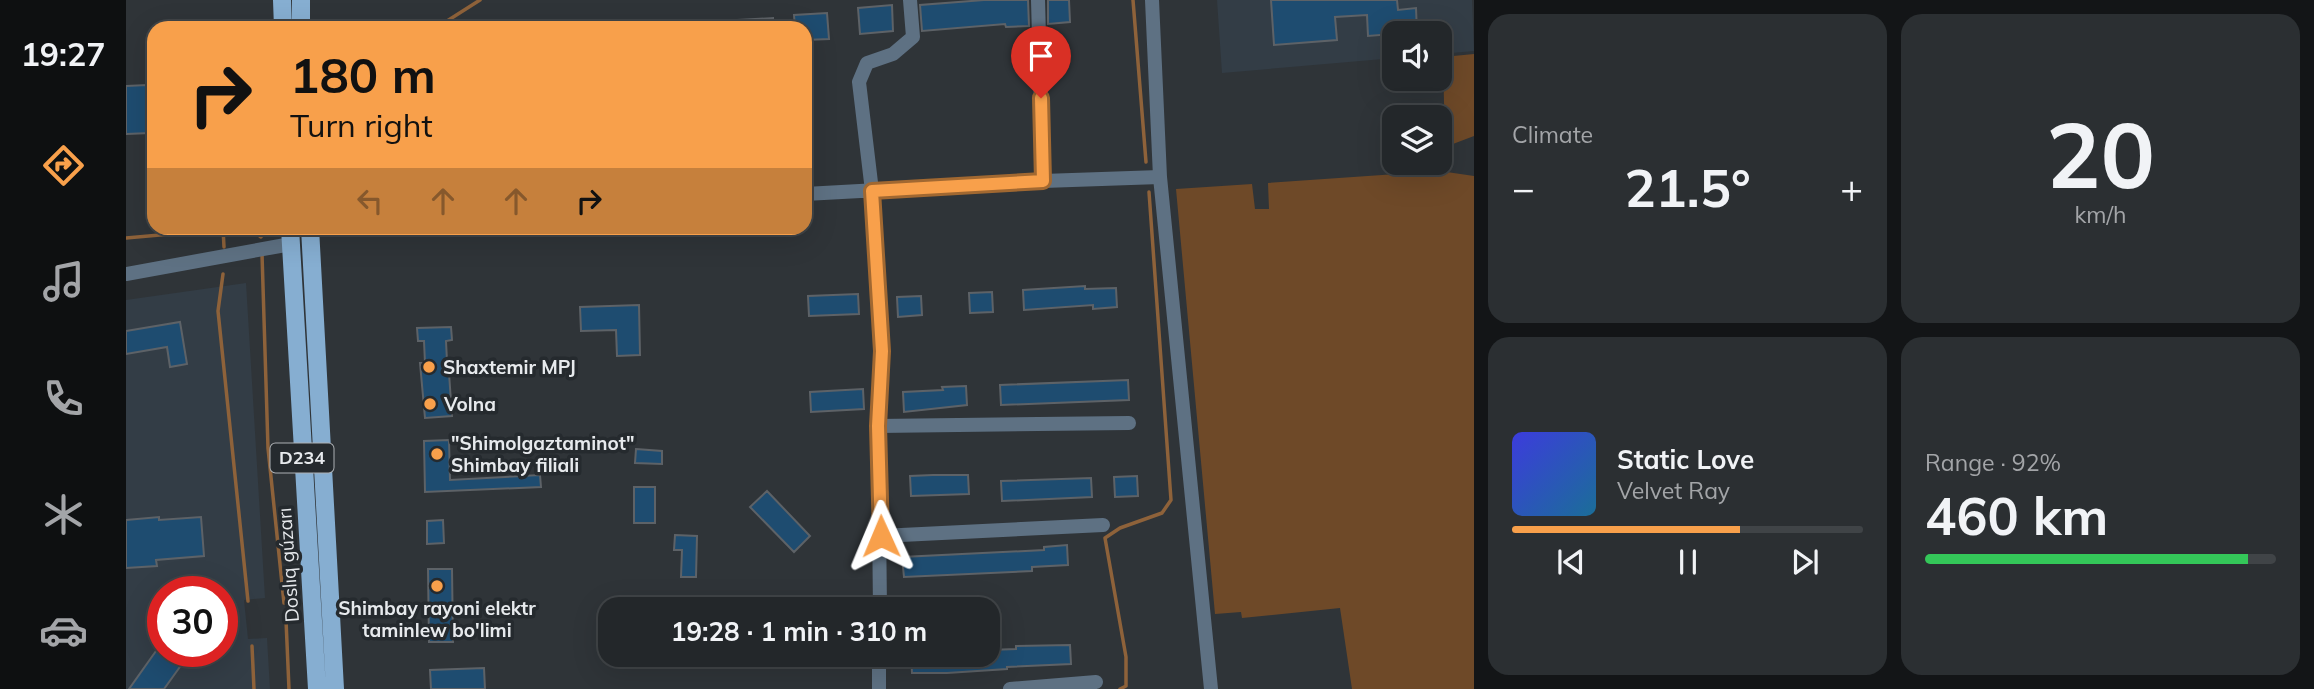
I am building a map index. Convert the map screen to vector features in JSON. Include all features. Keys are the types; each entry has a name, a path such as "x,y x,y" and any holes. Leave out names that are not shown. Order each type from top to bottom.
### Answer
{"main road":[{"path":"282,0 283,21"},
{"path":"301,0 302,21"},
{"name":"Doslıq gúzarı","path":"310,235 335,689"},
{"name":"Doslıq gúzarı","path":"291,236 317,689"}],"street":[{"path":"880,597 878,426 882,351 872,191 859,82 867,63 893,54 913,37 910,0"},
{"path":"1038,0 1043,181"},
{"path":"1152,0 1160,177 1211,689"},
{"path":"812,194 1160,177"},
{"path":"126,274 291,236"},
{"path":"878,426 1129,424"},
{"path":"881,536 1103,525"},
{"path":"879,667 879,689"},
{"path":"1010,689 1096,682"}],"shaded area":[{"path":"1217,0 1472,0 1474,51 1452,53 1452,21 1382,21 1382,59 1222,73"},
{"path":"1474,54 1474,136 1452,144 1452,105 1444,105 1444,91 1452,91 1452,56"},
{"path":"1452,173 1474,176 1474,689 1352,689 1340,608 1242,618 1241,612 1215,614 1176,189 1252,184 1255,209 1269,209 1268,183 1383,175 1452,175"},
{"path":"246,283 265,598 244,600 248,639 267,638 270,689 126,689 126,300"}],"building":[{"path":"1028,0 1029,26 1006,27 1005,24 922,31 920,5"},
{"path":"1048,0 1069,0 1070,22 1048,24"},
{"path":"1271,0 1397,0 1398,10 1416,8 1417,21 1382,21 1382,35 1368,36 1367,15 1335,17 1337,40 1274,45"},
{"path":"892,5 893,31 860,34 858,8"},
{"path":"827,13 829,39 812,40 812,21 794,21 794,15"},
{"path":"773,18 773,21 738,20"},
{"path":"147,85 147,133 126,134 126,86"},
{"path":"1085,286 1085,289 1116,288 1117,307 1093,309 1093,305 1024,310 1023,290"},
{"path":"992,292 993,312 970,313 969,293"},
{"path":"858,294 859,314 809,316 808,296"},
{"path":"921,296 922,315 898,317 897,297"},
{"path":"639,305 640,355 617,356 616,330 581,331 580,307"},
{"path":"180,322 187,364 170,367 167,347 126,354 126,331"},
{"path":"451,327 452,340 446,341 447,361 452,361 453,373 449,373 452,416 425,418 420,363 425,363 424,341 418,341 417,328"},
{"path":"1128,380 1129,400 1001,405 1000,385"},
{"path":"966,386 967,405 904,412 903,392"},
{"path":"863,389 864,409 811,412 810,392"},
{"path":"449,440 450,480 540,475 541,487 425,492 424,441"},
{"path":"636,449 662,451 662,464 635,463"},
{"path":"968,475 969,494 911,496 910,476"},
{"path":"1137,476 1138,496 1115,497 1114,477"},
{"path":"1091,478 1092,497 1002,501 1001,481"},
{"path":"634,487 655,487 655,523 634,523"},
{"path":"767,491 810,536 794,552 750,507"},
{"path":"159,517 159,520 201,517 204,556 156,560 157,566 126,568 126,520"},
{"path":"443,520 444,543 427,544 427,521"},
{"path":"675,535 697,536 696,577 681,577 682,550 674,550"},
{"path":"1067,545 1068,565 1032,567 1032,571 904,577 902,557 1044,550 1044,547"},
{"path":"428,569 452,569 453,642 429,642"},
{"path":"1070,645 1071,664 912,673 912,667 1000,667 1000,650 1016,649 1016,646"},
{"path":"147,664 147,667 180,667 164,689 129,689"},
{"path":"484,668 485,689 431,689 430,670"}],"waterway":[{"path":"447,21 480,0"},
{"path":"1133,0 1146,162"},
{"path":"1120,689 1126,686 1126,657 1105,538 1120,528 1162,513 1171,500 1149,192"},
{"path":"126,238 160,235"},
{"path":"223,235 224,247"},
{"path":"262,254 268,448 284,603"},
{"path":"223,274 218,311 248,601"},
{"path":"286,620 289,689"},
{"path":"252,646 254,689"}],"place":[{"name":"Shaxtemir MPJ","path":"429,367"},
{"name":"Volna","path":"430,404"},
{"name":"\"Shimolgaztaminot\" Shimbay filiali","path":"437,454"},
{"name":"Shimbay rayoni elektr taminlew bo'limi","path":"437,586"}],"route":[{"path":"881,536 878,426 882,351 872,191 1043,181 1041,98"}]}
